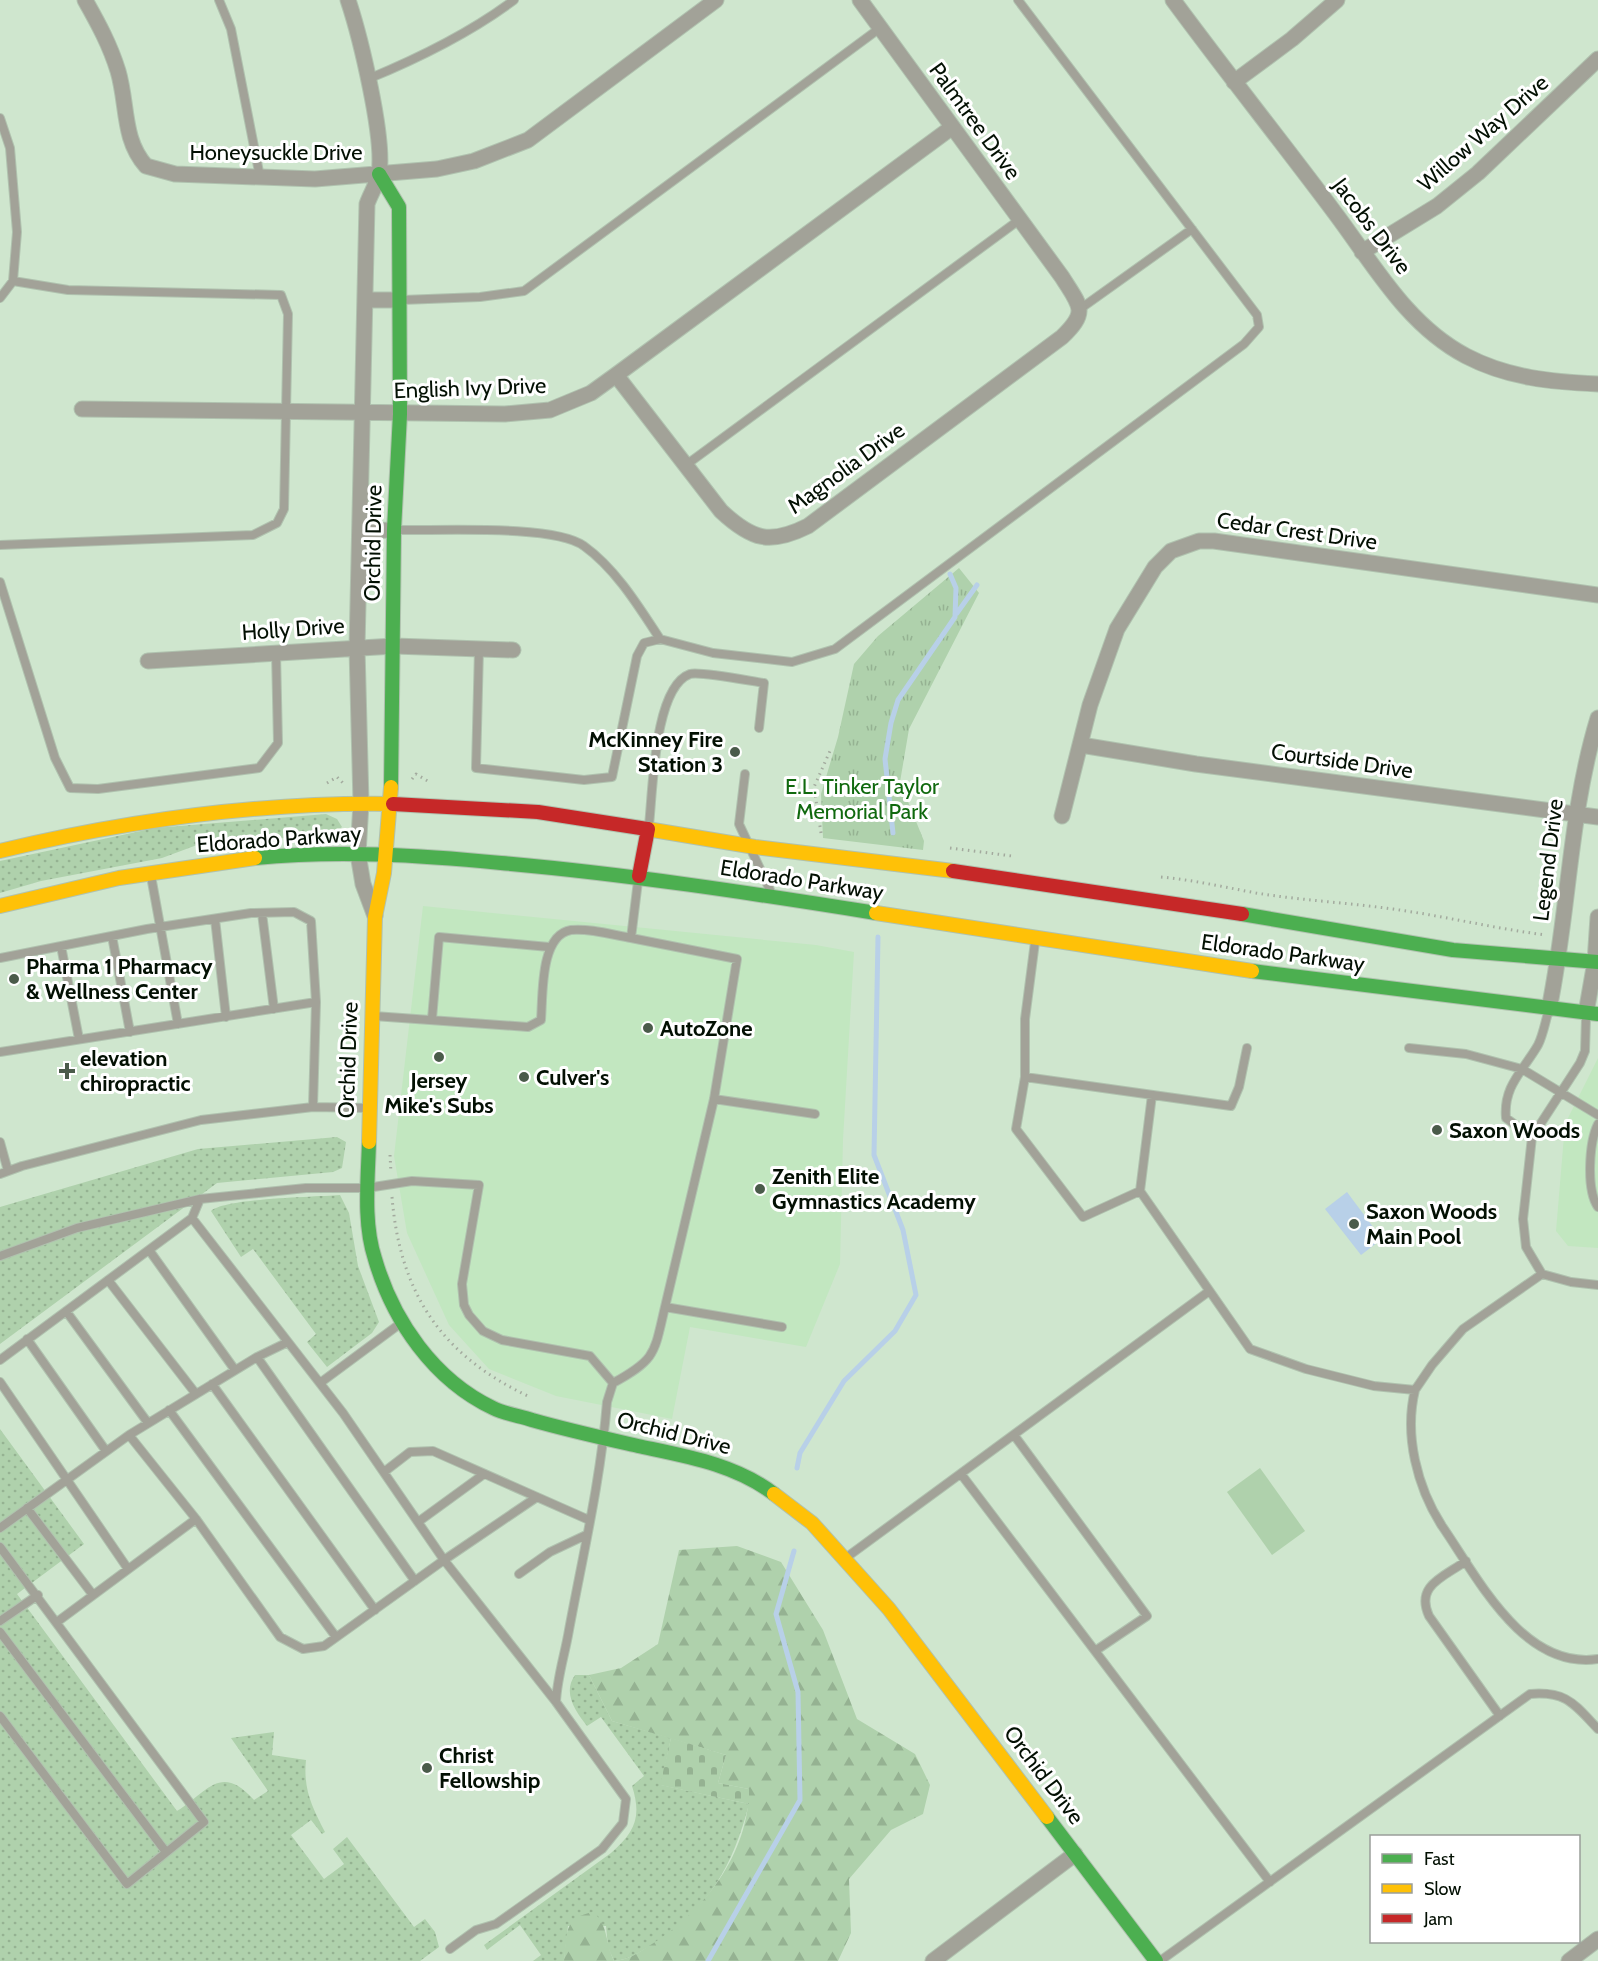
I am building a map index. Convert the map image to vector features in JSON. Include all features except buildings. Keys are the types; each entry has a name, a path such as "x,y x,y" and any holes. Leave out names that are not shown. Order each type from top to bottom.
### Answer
{"main road":[{"name":"Orchid Drive","path":"379,174 399,207 400,414 393,530 394,646 390,803 386,854 375,917 369,1108 367,1188 374,1258 403,1321 424,1355 461,1389 495,1409 535,1422 716,1463 764,1486 812,1523 846,1558 889,1609 1158,1961"},
{"name":"Eldorado Parkway","path":"0,851 76,834 207,813 361,803 507,809 569,816 748,846 1172,902 1455,950 1596,962"},
{"path":"639,876 648,829"},
{"name":"Eldorado Parkway","path":"0,906 150,872 222,861 321,853 386,854 548,866 639,876 1035,939 1429,996 1527,1004 1592,1014"}],"street":[{"name":"Honeysuckle Drive","path":"84,0 110,45 125,103 130,145 146,166 176,174 315,179 437,170 474,161 528,140 716,0"},
{"name":"Orchid Drive","path":"348,0 356,23 379,140 379,174 367,204 362,413 362,531 357,648 361,803 358,854 363,884 375,917"},
{"name":"Palmtree Drive","path":"860,0 1055,268 1080,309"},
{"name":"Jacobs Drive","path":"1173,0 1412,315 1465,355 1493,368 1534,379 1598,384"},
{"path":"1234,82 1292,39 1337,0"},
{"name":"Willow Way Drive","path":"1362,252 1437,206 1478,173 1598,59"},
{"name":"English Ivy Drive","path":"82,410 505,414 550,410 591,393 951,128"},
{"path":"366,300 399,300"},
{"name":"Magnolia Drive","path":"616,375 721,511 738,527 758,537 775,539 808,526 1062,337 1079,318 1080,309"},
{"path":"362,531 393,530"},
{"name":"Cedar Crest Drive","path":"1062,816 1090,705 1117,629 1155,567 1171,551 1183,545 1199,541 1214,541 1598,595"},
{"name":"Holly Drive","path":"148,661 394,646 513,650"},
{"name":"Legend Drive","path":"1549,1009 1559,958 1575,815 1586,757 1598,718"},
{"name":"Courtside Drive","path":"1081,745 1196,764 1598,817"},
{"path":"1592,1014 1598,917"},
{"path":"933,1961 1075,1854"},
{"path":"1569,1961 1598,1939"}],"lane":[{"path":"219,0 231,29 260,177"},
{"path":"367,79 402,65 484,22 514,0"},
{"path":"479,649 476,768 584,780 612,777 637,656 644,643 660,639 713,653 792,662 835,649 1235,351 1259,327 1257,315 1018,0"},
{"path":"399,300 480,297 524,291 880,28"},
{"path":"0,118 10,148 17,232 13,280 0,298"},
{"path":"686,465 1019,220"},
{"path":"1080,309 1192,229"},
{"path":"0,545 261,533 277,523 284,509 288,314 281,295 68,290 13,280"},
{"path":"393,530 536,533 566,537 584,545 608,569 632,596 660,639"},
{"path":"0,582 55,758 69,788 98,789 259,768 279,743 276,653"},
{"path":"648,829 661,715 675,683 692,673 764,682 759,728"},
{"path":"745,774 739,824 773,897"},
{"path":"150,872 178,1024"},
{"path":"631,938 639,876"},
{"path":"0,958 161,927 262,913 294,912 311,921 316,1002 314,1107"},
{"path":"262,913 274,1009"},
{"path":"214,919 226,1017"},
{"path":"372,1016 528,1027 541,1020 549,947 556,936 571,930 631,938 737,959 714,1099 653,1354 636,1371 613,1383 607,1402 589,1520 564,1659 556,1686 556,1702"},
{"path":"112,936 130,1032"},
{"path":"432,1019 439,937 549,947"},
{"path":"1035,939 1025,1019 1025,1077 1016,1129 1083,1217 1140,1191"},
{"path":"62,946 79,1040"},
{"path":"0,1052 316,1002"},
{"path":"1532,1137 1506,1118 1505,1102 1509,1087 1539,1042 1549,1009"},
{"path":"1592,1014 1585,1051 1562,1093 1532,1137 1523,1219 1526,1247 1542,1274 1571,1282 1598,1285"},
{"path":"1025,1077 1231,1106 1239,1087 1247,1048"},
{"path":"1409,1048 1466,1054 1522,1069 1598,1114"},
{"path":"1152,1095 1140,1191 1250,1349 1317,1372 1374,1386 1415,1390"},
{"path":"714,1099 815,1114"},
{"path":"0,1142 4,1173 201,1120 314,1107 369,1108"},
{"path":"1598,1124 1590,1169 1593,1197 1598,1207"},
{"path":"0,1256 77,1228 200,1198 306,1188 367,1188 412,1181 479,1185 462,1284 464,1305 469,1315 483,1330 502,1340 590,1356 613,1383"},
{"path":"0,1359 192,1218 200,1198"},
{"path":"192,1218 320,1383 444,1560 556,1702 626,1799 623,1823 602,1849 496,1924 476,1930 450,1949"},
{"path":"149,1250 235,1370"},
{"path":"1542,1274 1463,1329 1432,1365 1415,1390 1410,1424 1419,1475 1431,1509 1515,1629 1545,1649 1574,1660 1598,1659"},
{"path":"108,1280 196,1394"},
{"path":"846,1558 1209,1292"},
{"path":"665,1307 782,1327"},
{"path":"66,1311 148,1423"},
{"path":"320,1383 403,1321"},
{"path":"27,1339 106,1451"},
{"path":"0,1528 129,1435 257,1357 288,1342"},
{"path":"257,1357 415,1581"},
{"path":"0,1382 128,1569"},
{"path":"212,1384 375,1610"},
{"path":"169,1410 336,1637"},
{"path":"129,1435 196,1519 280,1637 303,1649 324,1646 537,1497"},
{"path":"1014,1435 1147,1616 1095,1651"},
{"path":"384,1472 410,1452 421,1450 447,1456 589,1520"},
{"path":"418,1522 484,1474"},
{"path":"961,1474 1270,1882"},
{"path":"27,1508 93,1595"},
{"path":"57,1622 196,1519"},
{"path":"519,1574 550,1552 586,1535"},
{"path":"0,1547 38,1595 204,1822 127,1884 0,1716"},
{"path":"1466,1561 1429,1588 1424,1594 1423,1601 1429,1616 1500,1716"},
{"path":"0,1621 38,1595"},
{"path":"0,1632 166,1852"},
{"path":"1158,1961 1530,1694 1552,1692 1570,1700 1598,1729"}],"path":[{"path":"821,833 814,787 830,751"}],"shaded area":[{"path":"423,906 816,945 854,952 843,1140 840,1264 806,1347 690,1327 672,1419 556,1396 489,1369 449,1325 407,1233 394,1156"},
{"path":"1598,1058 1598,1248 1568,1246 1556,1231 1565,1124"}],"green space":[{"name":"E.L. Tinker Taylor Memorial Park","path":"959,568 979,593 909,729 900,782 924,841 923,850 823,838 821,794 838,737 854,664 878,636"},
{"path":"326,814 337,819 342,827 334,834 197,845 162,858 41,881 0,893 0,861 155,828"},
{"path":"337,1137 346,1142 342,1168 333,1172 217,1183 0,1344 0,1207 198,1149"},
{"path":"340,1195 349,1213 358,1266 379,1322 372,1333 327,1367 307,1342 316,1334 253,1249 241,1257 211,1211 234,1203"},
{"path":"0,1429 84,1544 17,1594 177,1811 206,1789 223,1782 232,1783 254,1800 268,1791 231,1738 274,1732 272,1755 306,1760 307,1789 325,1832 322,1834 311,1820 291,1835 324,1879 344,1864 333,1849 347,1837 414,1927 425,1919 435,1932 439,1947 420,1961 0,1961"},
{"path":"1260,1468 1305,1531 1272,1555 1227,1492"},
{"path":"737,1546 781,1562 823,1630 857,1719 915,1754 930,1785 923,1814 891,1830 849,1879 851,1933 838,1961 614,1961 638,1953 671,1931 706,1898 732,1858 741,1836 747,1813 749,1789 718,1783 726,1755 612,1721 589,1675 621,1668 658,1644 679,1550"},
{"path":"575,1675 589,1675 612,1721 671,1738 661,1785 749,1804 743,1826 726,1867 703,1901 672,1931 634,1955 614,1961 608,1947 606,1926 568,1926 564,1961 533,1961 541,1955 520,1925 487,1950 484,1945 611,1853 626,1838 636,1815 632,1786 644,1776 601,1717 587,1726 579,1715 570,1695 571,1682"},
{"path":"671,1738 726,1755 718,1783 749,1789 749,1804 660,1785"},
{"path":"594,1912 605,1930 614,1961 564,1961 568,1928 577,1918"}],"water":[{"name":"Saxon Woods Main Pool","path":"1347,1192 1382,1239 1361,1255 1325,1209"}],"waterway":[{"path":"893,833 885,759 891,723 898,700 955,617 956,588 950,574"},
{"path":"957,613 977,585"},
{"path":"797,1468 800,1453 844,1381 895,1331 916,1295 903,1230 874,1155 878,937"},
{"path":"708,1961 800,1800 798,1692 776,1614 794,1551"}],"traffic: fast":[{"path":"379,174 399,207 400,414 394,530 391,787"},
{"path":"255,858 348,854 470,860 642,878 876,913"},
{"path":"1242,914 1453,950 1598,962"},
{"path":"1252,971 1598,1014"},
{"path":"369,1142 367,1201 369,1231 375,1259 383,1282 405,1326 434,1365 452,1382 502,1412 572,1431 709,1462 743,1475 774,1494"},
{"path":"1047,1817 1156,1961"}],"traffic: slow":[{"path":"369,1142 375,917 384,873 391,787"},
{"path":"0,851 97,830 195,815 294,806 393,804"},
{"path":"647,829 755,847 953,871"},
{"path":"0,906 119,878 255,858"},
{"path":"876,913 1252,971"},
{"path":"774,1494 812,1523 889,1609 1047,1817"}],"traffic: jam":[{"path":"393,804 538,812 647,829"},
{"path":"639,876 648,829"},
{"path":"953,871 1242,914"}],"place":[{"name":"McKinney Fire Station 3","path":"735,752"},
{"name":"Pharma 1 Pharmacy & Wellness Center","path":"14,979"},
{"name":"AutoZone","path":"648,1028"},
{"name":"Jersey Mike's Subs","path":"439,1057"},
{"name":"elevation chiropractic","path":"67,1071"},
{"name":"Culver's","path":"524,1077"},
{"name":"Saxon Woods","path":"1437,1130"},
{"name":"Zenith Elite Gymnastics Academy","path":"760,1189"},
{"name":"Saxon Woods Main Pool","path":"1354,1224"},
{"name":"Christ Fellowship","path":"427,1768"}]}
